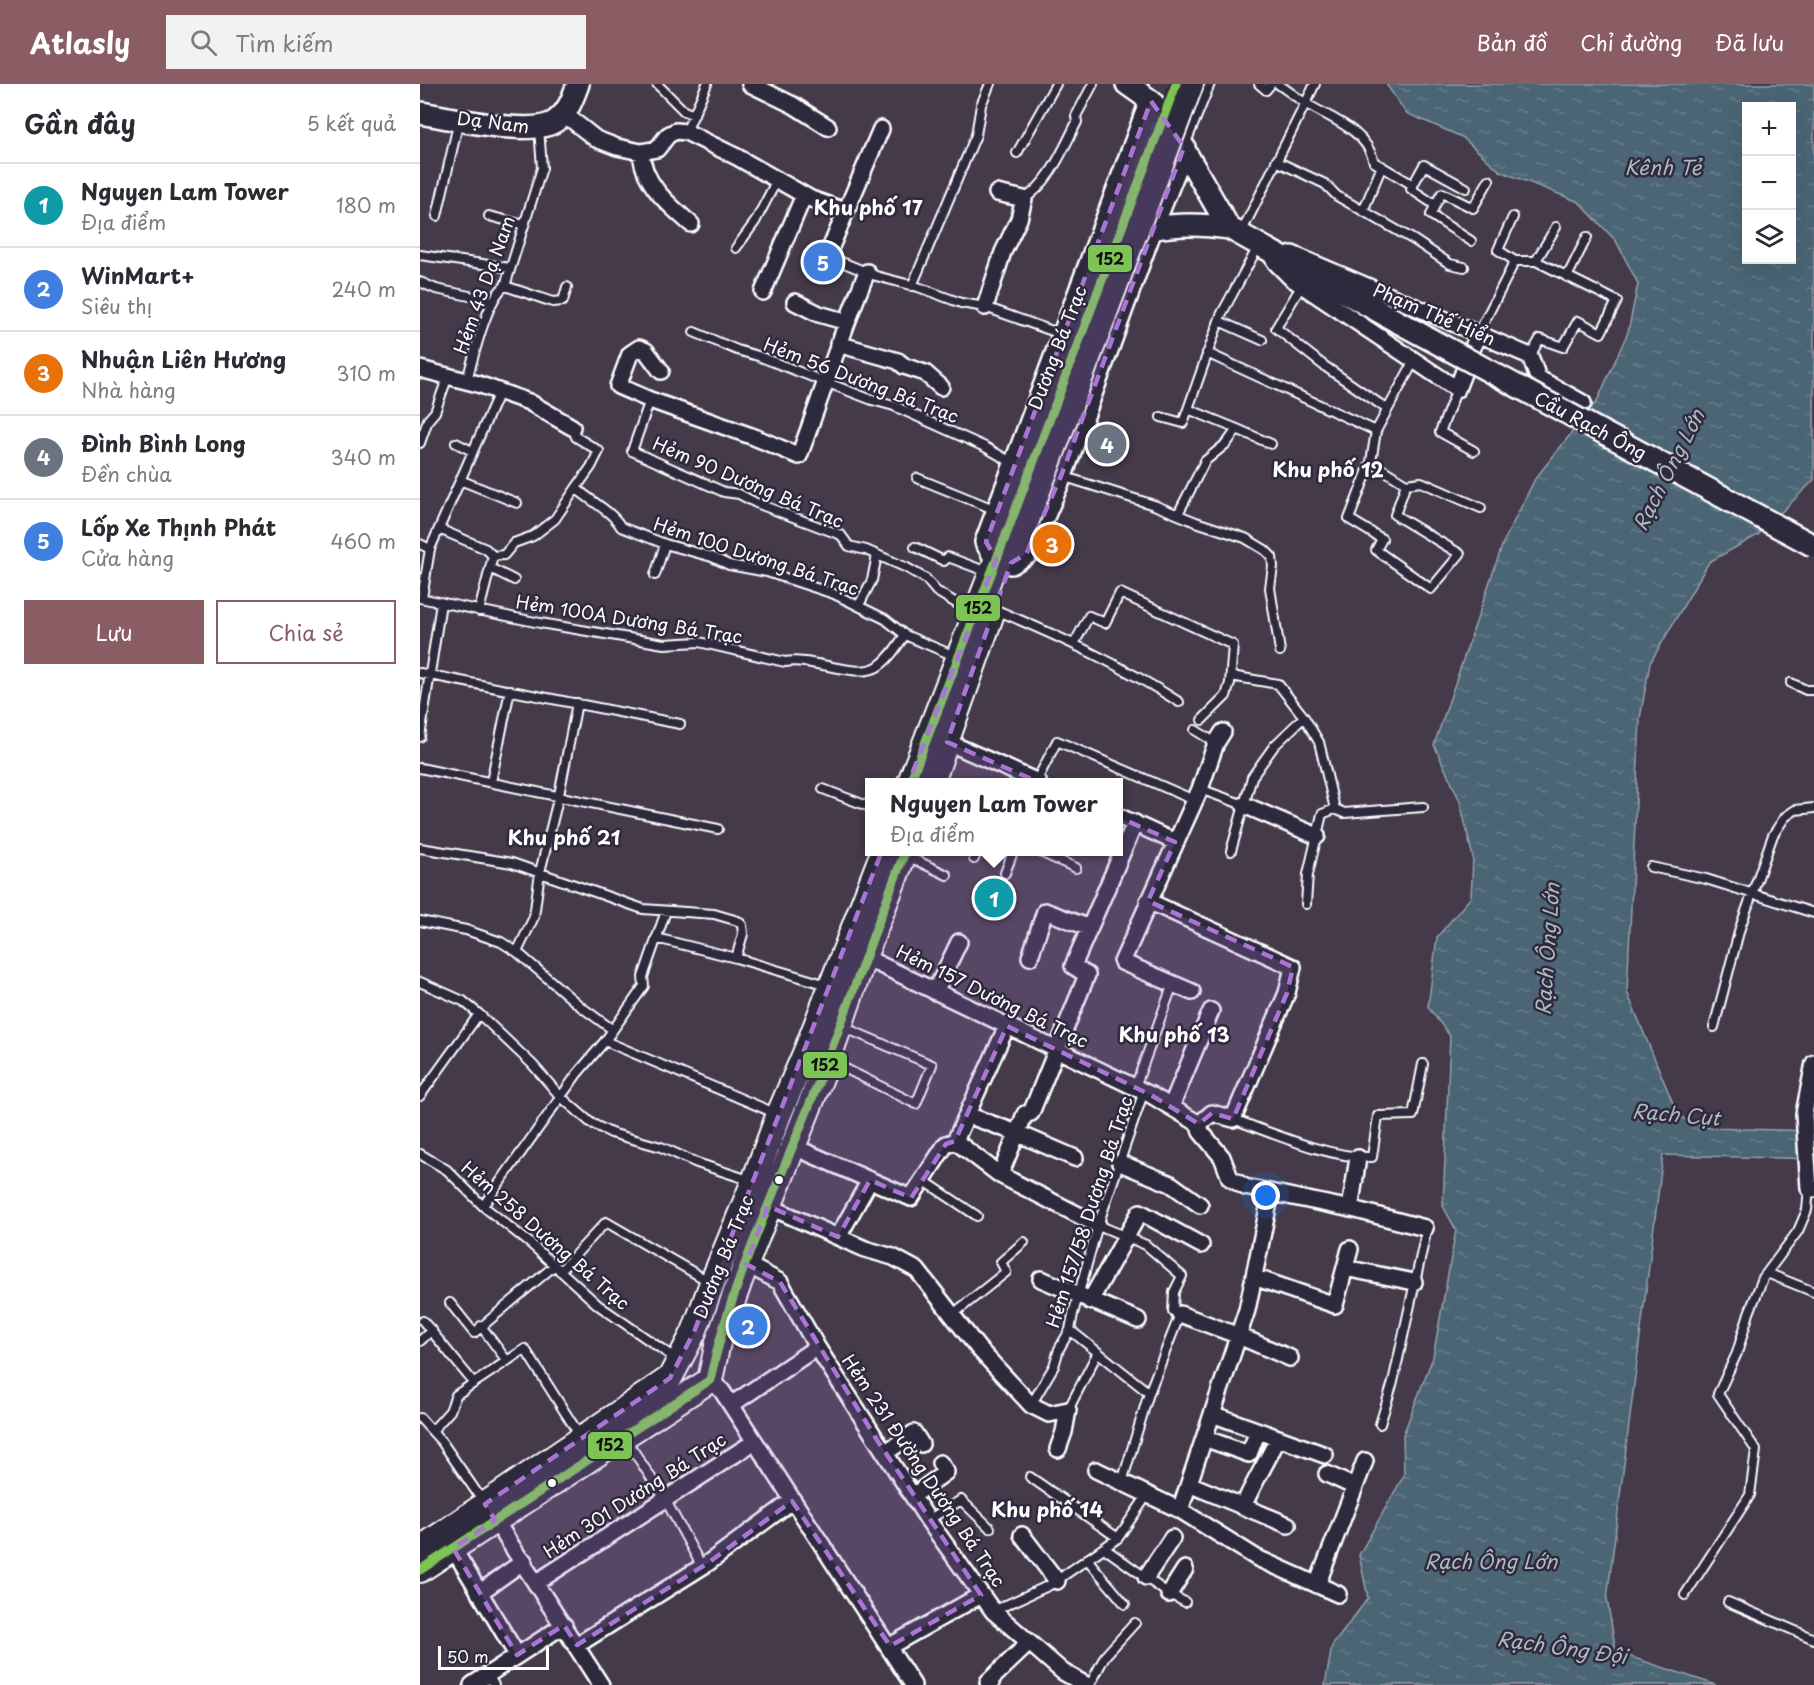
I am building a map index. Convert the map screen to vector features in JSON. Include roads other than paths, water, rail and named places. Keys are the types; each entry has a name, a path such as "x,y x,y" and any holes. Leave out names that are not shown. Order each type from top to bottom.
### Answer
{"main road":[{"path":"934,778 947,742 986,609 1176,84"},
{"path":"1004,558 1191,84"},
{"path":"912,778 958,657 986,609"},
{"name":"Dương Bá Trạc","path":"420,1570 453,1548 490,1512 582,1440 670,1378 694,1332 778,1114 828,1039 831,986 896,856"},
{"name":"Dương Bá Trạc","path":"420,1549 624,1436 710,1380 718,1342 792,1146 828,1039 864,957 897,856"},
{"path":"680,1361 710,1380"}],"street":[{"name":"Dạ Nam","path":"420,113 516,128 539,128 556,121 572,103 578,84"},
{"path":"750,84 793,105 828,127"},
{"path":"1127,84 1151,101 1168,122 1235,231"},
{"name":"Dương Bá Trạc","path":"1004,558 986,542 1151,101"},
{"path":"563,113 596,139 617,147 641,152 657,149 668,135 676,131 686,132 778,178 804,195 845,211"},
{"path":"827,255 881,129"},
{"path":"1004,558 1027,553 1061,476 1148,236 1184,147"},
{"path":"641,152 641,160 650,182 666,201 691,224"},
{"path":"985,307 1003,252 1019,219 1024,199 997,193"},
{"path":"764,292 804,195"},
{"path":"1105,224 1122,221 1131,224 1148,236"},
{"path":"1148,236 1173,225 1188,224 1235,231"},
{"name":"Phạm Thế Hiển","path":"1235,231 1398,322"},
{"name":"Phạm Thế Hiển","path":"1264,247 1283,271 1302,285 1457,389"},
{"name":"Phạm Thế Hiển","path":"1264,247 1301,257 1530,356"},
{"path":"661,371 646,351 639,348 630,354 618,386 799,456 838,344 867,273"},
{"path":"795,302 819,314 847,322"},
{"name":"Cầu Rạch Ông","path":"1398,322 1814,546"},
{"path":"1457,389 1478,334"},
{"path":"838,344 898,361 904,366 925,373 941,387"},
{"path":"1530,356 1538,378 1583,403"},
{"path":"420,369 467,381 529,402 572,427"},
{"path":"1192,992 1122,962 1197,794 1219,738"},
{"path":"947,742 1028,778"},
{"path":"1244,806 1317,836"},
{"path":"1123,818 1175,842"},
{"path":"1123,851 1135,823"},
{"path":"1000,1175 1025,1114 1031,1113 1058,1050 1086,975 1073,966 1121,856"},
{"path":"1148,901 1293,967 1287,993 1233,1119 1212,1113 1199,1124"},
{"path":"1030,957 1045,911 1090,928"},
{"path":"935,992 959,942"},
{"name":"Hẻm 157 Dương Bá Trạc","path":"864,957 1140,1089 1171,1107 1199,1124 1201,1132 1222,1157 1230,1178 1245,1186 1425,1228"},
{"path":"1171,1107 1211,1011"},
{"path":"955,1141 1007,1026"},
{"path":"1812,1189 1804,1114 1814,1062"},
{"path":"966,1115 1017,1133 1075,1158"},
{"path":"792,1146 911,1198 946,1143 955,1141 1000,1175 1098,1225"},
{"path":"1350,1209 1358,1158"},
{"path":"1120,1163 1171,1184 1200,1205"},
{"path":"838,1237 870,1180"},
{"path":"1180,1510 1247,1310 1271,1193"},
{"path":"768,1206 866,1249 893,1257 917,1270 978,1348 1031,1405 1049,1414 1068,1410 1058,1449"},
{"path":"1084,1298 1128,1236 1140,1212 1201,1245"},
{"path":"1254,1277 1335,1305 1350,1249"},
{"name":"Hẻm 231 Đường Dương Bá Trạc","path":"746,1264 780,1282 817,1347 928,1520 993,1611 1063,1672 1088,1685"},
{"path":"1345,1268 1414,1282"},
{"path":"1041,1280 1138,1320"},
{"path":"1180,1314 1290,1358"},
{"path":"731,1405 817,1347"},
{"path":"710,1380 722,1391 792,1501 890,1646 913,1685"},
{"path":"1212,1414 1325,1455"},
{"path":"1204,1438 1249,1454 1258,1431"},
{"path":"885,1453 914,1433 921,1444"},
{"path":"1243,1507 1255,1479 1266,1466 1278,1438"},
{"name":"Hẻm 301 Dương Bá Trạc","path":"537,1582 754,1442"},
{"path":"1317,1585 1365,1461"},
{"path":"913,1496 946,1472 939,1463"},
{"path":"1096,1470 1180,1510 1257,1558 1338,1594"},
{"path":"1327,1474 1355,1487"},
{"path":"1189,1484 1288,1525"},
{"path":"577,1645 702,1567 792,1501"},
{"path":"490,1512 524,1561 601,1685"},
{"path":"1022,1535 1056,1581"},
{"path":"1146,1577 1172,1538"},
{"path":"453,1548 517,1655"},
{"path":"480,1593 524,1561"},
{"path":"1170,1594 1185,1569"},
{"path":"890,1646 981,1595"},
{"path":"472,1685 491,1680 517,1655 564,1625"},
{"path":"991,1685 988,1682 1029,1642"}],"lane":[{"path":"657,84 684,111 694,115"},
{"path":"686,132 707,84"},
{"path":"912,286 976,135 981,105 990,84"},
{"path":"1017,153 1056,84"},
{"path":"1024,199 1039,188 1059,157 1077,122 1076,116 1093,84"},
{"path":"1184,147 1210,84"},
{"path":"1259,84 1266,90 1271,84"},
{"path":"1278,84 1305,103 1348,125 1372,150 1374,162 1413,185"},
{"path":"1235,231 1276,160 1315,84"},
{"path":"437,216 459,119"},
{"name":"Hẻm 43 Dạ Nam","path":"467,381 490,307 500,289 505,286 542,168 539,128"},
{"path":"1276,160 1325,184 1337,196 1414,240 1449,264 1464,267"},
{"path":"1435,205 1411,189 1424,165 1466,189"},
{"path":"1363,211 1382,166"},
{"path":"736,248 755,222 778,178"},
{"path":"1472,241 1431,215 1442,193 1473,208 1489,180"},
{"path":"489,216 524,225"},
{"path":"1513,217 1498,250 1515,261 1536,261 1617,301 1601,333 1578,321 1563,347 1540,339 1530,356"},
{"path":"1536,261 1556,227"},
{"path":"1567,277 1587,237"},
{"path":"1161,417 1183,423 1219,321 1264,247"},
{"path":"420,255 510,268"},
{"path":"827,255 867,273 961,303 985,307 1063,335"},
{"path":"1478,334 1515,261"},
{"path":"420,282 436,289 493,301"},
{"path":"1302,285 1276,328 1323,365 1387,409"},
{"path":"505,286 553,302 563,301 567,287"},
{"path":"1219,321 1262,340"},
{"name":"Hẻm 56 Dương Bá Trạc","path":"694,332 872,400 894,406 985,447 1014,464"},
{"path":"1207,353 1376,431"},
{"path":"1406,484 1395,515 1460,554 1431,589 1376,550 1382,539 1349,519 1371,462 1376,431 1414,361"},
{"path":"420,443 428,420 435,412 448,376"},
{"path":"1457,389 1440,432 1474,451"},
{"path":"421,598 430,549 499,392"},
{"name":"Hẻm 90 Dương Bá Trạc","path":"650,400 632,451 724,492 738,494 841,535 849,546 877,555 926,579 936,591 957,603 986,609 1074,644 1140,677 1179,702"},
{"path":"1188,409 1271,444"},
{"path":"493,556 504,555 514,543 533,536 555,519 591,467 599,451 576,437 572,427"},
{"path":"1178,514 1205,461 1227,443 1237,429"},
{"path":"456,443 472,451"},
{"path":"1371,462 1406,484 1421,482 1481,508"},
{"path":"1061,476 1154,505 1245,538 1265,550 1272,557 1270,588 1280,651"},
{"path":"917,478 997,511"},
{"path":"460,480 517,503"},
{"name":"Hẻm 100 Dương Bá Trạc","path":"576,488 592,502 609,512 621,527 692,553 712,557 729,565 767,572 834,594 885,619 906,635 958,657"},
{"path":"439,529 486,549 493,556"},
{"path":"420,544 430,549"},
{"path":"655,575 665,544"},
{"path":"915,547 944,561 948,558 1004,558"},
{"path":"859,605 872,580 877,555"},
{"path":"479,611 493,556"},
{"path":"490,568 514,580"},
{"path":"1074,644 1089,616 1105,623 1120,593 1233,645 1231,676 1226,696 1202,720"},
{"name":"Hẻm 100A Dương Bá Trạc","path":"421,598 479,611 664,644 699,642 785,662 795,660 865,670 876,668 888,659 906,635"},
{"path":"420,736 424,674 441,603"},
{"path":"424,674 680,724"},
{"path":"1231,676 1278,684 1304,717 1319,742 1335,809"},
{"path":"1791,682 1806,690 1814,690"},
{"path":"491,782 510,690"},
{"path":"517,952 534,917 540,872 559,795 577,703"},
{"path":"1231,851 1252,777 1274,746 1304,717"},
{"path":"1195,730 1219,738"},
{"path":"1039,778 1057,741 1197,794 1244,806"},
{"path":"420,768 717,829"},
{"path":"823,789 865,805"},
{"path":"1306,904 1308,874 1322,814 1335,809 1344,813 1423,807"},
{"path":"1714,1027 1740,928 1773,835 1785,817 1795,810 1814,808"},
{"path":"420,848 512,863 643,909 714,914 738,921 742,925 742,934 736,958"},
{"path":"905,856 947,875"},
{"path":"1005,873 1011,856"},
{"path":"1049,856 1076,868"},
{"path":"1651,867 1706,879 1814,913"},
{"path":"483,1206 577,1074 605,1041 644,986 643,977 666,911"},
{"path":"420,921 487,936 517,952 580,1006 613,1030"},
{"path":"656,938 736,958 831,986"},
{"path":"420,982 463,1001 479,1014 532,1064 561,1097 591,1123 611,1133 662,1147 697,1163 754,1181"},
{"name":"Hẻm 157/58 Dương Bá Trạc","path":"1031,1405 1054,1366 1059,1349 1084,1298 1098,1225 1120,1163 1140,1089 1173,984"},
{"path":"420,1096 479,1014"},
{"path":"828,1039 932,1065 916,1104 828,1039"},
{"path":"605,1041 778,1114"},
{"path":"1233,1119 1298,1143 1358,1158 1372,1157 1378,1116 1413,1115 1423,1064"},
{"name":"Hẻm 258 Dương Bá Trạc","path":"420,1154 447,1170 483,1206 598,1305 680,1361"},
{"path":"923,1180 977,1216"},
{"path":"1685,1595 1750,1495 1756,1450 1718,1394 1737,1353 1749,1313 1767,1273 1798,1231 1807,1210 1812,1189"},
{"path":"450,1303 474,1333 557,1268 606,1222 712,1283"},
{"path":"1098,1225 1146,1245 1182,1276 1174,1292 1173,1311 1180,1314 1149,1393 1122,1482"},
{"name":"Hẻm 157 Dương Bá Trạc","path":"1380,1424 1393,1382 1425,1237 1425,1228"},
{"path":"952,1315 1006,1272 1000,1262 1024,1242"},
{"path":"1767,1273 1814,1292"},
{"path":"423,1321 474,1383"},
{"path":"482,1326 507,1361"},
{"path":"420,1341 432,1330"},
{"path":"1070,1330 1149,1393"},
{"path":"432,1431 450,1411 456,1395 525,1349 582,1440"},
{"path":"1068,1410 1098,1352"},
{"path":"420,1418 442,1442 490,1512"},
{"path":"624,1436 665,1500 702,1567"},
{"path":"1030,1477 1118,1538"},
{"path":"993,1611 1056,1581 1118,1538 1148,1494"},
{"path":"928,1520 962,1500 990,1528"},
{"path":"1104,1548 1185,1602"},
{"path":"1087,1559 1125,1604"},
{"path":"1728,1602 1814,1639"},
{"path":"1088,1685 1105,1656 1135,1623"}],"water":[{"name":"Rạch Ông Lớn","path":"1386,84 1814,84 1814,480 1758,535 1709,562 1650,663 1640,718 1627,992 1677,1113 1688,1122 1710,1128 1814,1131 1814,1159 1663,1155 1607,1599 1616,1652 1716,1685 1325,1685 1332,1646 1368,1598 1359,1555 1404,1475 1403,1435 1433,1357 1456,1230 1443,1206 1450,1036 1428,1007 1437,937 1471,897 1473,858 1460,801 1434,745 1503,543 1535,479 1597,401 1628,332 1638,284 1616,241 1579,202 1500,171 1462,137 1406,113"}],"place":[{"name":"Lốp Xe Thịnh Phát","path":"823,262"},
{"name":"Đình Bình Long","path":"1107,444"},
{"name":"Nhuận Liên Hương","path":"1052,544"},
{"name":"Nguyen Lam Tower","path":"994,898"},
{"name":"WinMart+","path":"748,1326"}],"district":[{"name":"Khu phố 17","path":"868,208"},
{"name":"Khu phố 12","path":"1328,470"},
{"name":"Khu phố 21","path":"564,838"},
{"name":"Khu phố 13","path":"1174,1035"},
{"name":"Khu phố 14","path":"1047,1510"}],"water label":[{"name":"Kênh Tẻ","path":"1663,168"},
{"name":"Rạch Cụt","path":"1676,1115"},
{"name":"Rạch Ông Đội","path":"1562,1648"}]}
